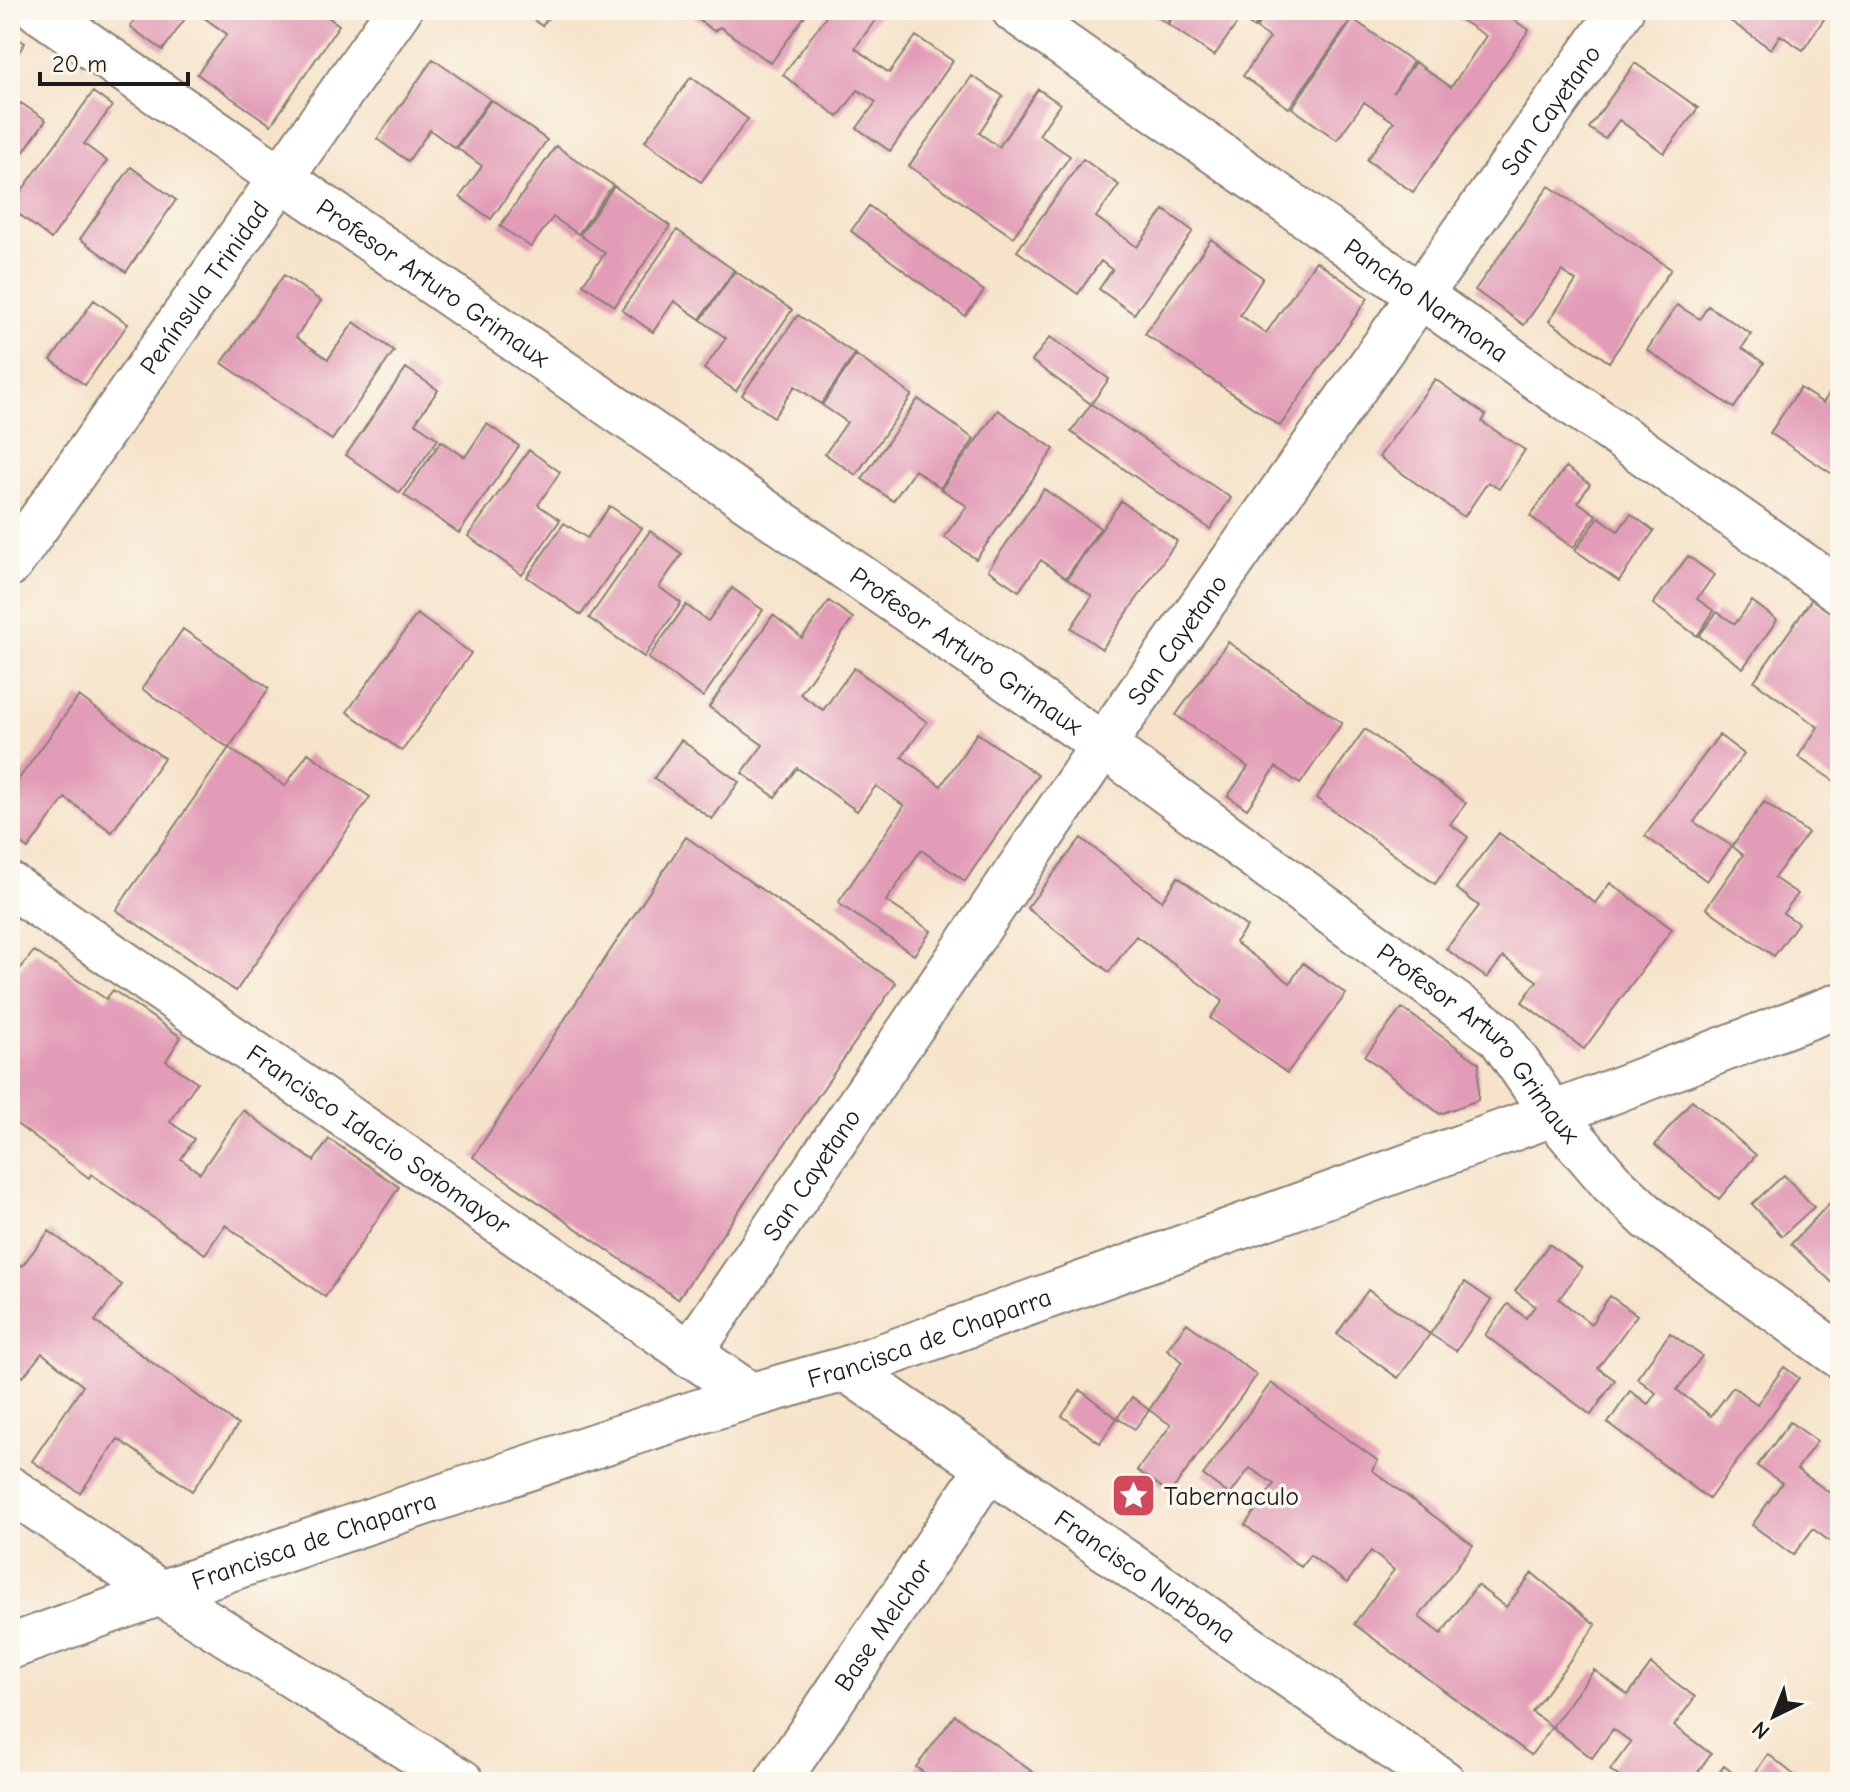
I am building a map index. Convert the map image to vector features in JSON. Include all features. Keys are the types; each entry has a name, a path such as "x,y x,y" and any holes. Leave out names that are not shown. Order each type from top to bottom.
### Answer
{"street":[{"name":"Profesor Arturo Grimaux","path":"38,10 1103,745 1499,1036 1553,1114 1611,1182 1650,1219 1840,1356"},
{"name":"Península Trinidad","path":"10,564 399,10"},
{"name":"Pancho Narmona","path":"1014,10 1840,591"},
{"name":"San Cayetano","path":"689,1355 1103,745 1621,10"},
{"name":"Francisco Idacio Sotomayor","path":"10,885 749,1394"},
{"name":"Francisca de Chaparra","path":"10,1647 159,1592 749,1394 846,1369 1553,1114 1840,1005"},
{"name":"Francisco Narbona","path":"846,1369 1443,1782"},
{"name":"Base Melchor","path":"777,1782 989,1467"},
{"path":"10,1489 159,1592 462,1782"}],"building":[{"path":"142,10 191,10 163,50 130,27"},
{"path":"193,10 318,10 339,25 271,125 197,74 227,34"},
{"path":"520,10 554,10 542,26"},
{"path":"685,10 809,10 771,63 720,27 714,31"},
{"path":"831,10 872,10 879,15 855,48 889,73 916,36 953,61 890,151 857,128 876,102 858,90 838,117 783,75"},
{"path":"1147,10 1176,10 1166,23"},
{"path":"1178,10 1266,10 1254,28 1241,18 1214,56 1168,24"},
{"path":"1268,10 1337,10 1351,20 1289,108 1243,76 1270,38 1256,28"},
{"path":"1452,10 1498,10 1529,30 1413,192 1367,160 1394,122 1364,102 1337,140 1292,108 1353,19 1413,62 1393,93 1415,62 1451,87 1486,36 1450,13"},
{"path":"1736,10 1830,10 1803,50 1780,35 1771,49 1729,20"},
{"path":"10,33 25,43 10,66"},
{"path":"433,59 490,99 455,148 430,130 408,161 377,139"},
{"path":"1635,63 1698,108 1664,153 1619,120 1605,139 1589,128"},
{"path":"972,76 1003,96 979,133 999,147 1038,89 1060,104 1039,135 1070,156 1013,237 909,166"},
{"path":"691,77 748,119 701,182 645,141"},
{"path":"93,92 112,106 84,144 107,161 51,239 10,207"},
{"path":"491,100 547,140 491,219 460,197 482,166 457,148"},
{"path":"21,103 46,120 10,171 10,118"},
{"path":"556,146 613,185 578,234 553,217 531,247 500,226"},
{"path":"1083,159 1119,185 1096,217 1137,247 1164,210 1193,231 1134,314 1099,289 1112,270 1101,261 1078,294 1017,251"},
{"path":"131,167 176,200 126,272 80,239"},
{"path":"614,186 670,226 615,306 583,284 605,253 580,235"},
{"path":"1549,186 1671,269 1609,362 1549,321 1576,281 1562,271 1524,325 1475,290"},
{"path":"869,206 984,291 965,316 851,231"},
{"path":"677,230 734,270 700,319 674,301 653,332 622,310"},
{"path":"1211,239 1263,278 1240,315 1266,333 1316,261 1368,298 1280,426 1145,334"},
{"path":"735,271 792,310 736,391 704,369 726,338 701,320"},
{"path":"284,275 321,301 296,337 328,359 354,322 394,351 332,440 222,363"},
{"path":"94,300 128,324 85,385 51,360"},
{"path":"1677,305 1700,319 1708,306 1751,334 1742,348 1764,363 1734,408 1647,350"},
{"path":"798,315 855,354 821,404 795,386 774,417 742,395"},
{"path":"1050,337 1109,379 1091,404 1032,361"},
{"path":"856,355 912,395 856,475 825,454 847,422 822,405"},
{"path":"406,368 438,390 415,423 438,439 400,493 346,455"},
{"path":"1435,379 1486,415 1482,422 1525,450 1499,489 1488,482 1464,517 1379,457"},
{"path":"1800,388 1823,403 1832,389 1840,394 1840,479 1770,433"},
{"path":"918,399 974,439 940,488 915,470 893,501 862,479"},
{"path":"1091,404 1231,498 1210,529 1071,432"},
{"path":"998,410 1054,449 976,559 944,537 967,506 941,489"},
{"path":"487,424 519,446 459,533 404,495 441,441 465,457"},
{"path":"529,450 560,472 538,505 560,520 522,575 468,536"},
{"path":"1566,467 1590,484 1578,502 1596,515 1573,548 1530,516"},
{"path":"1044,489 1100,528 1066,578 1041,560 1019,591 988,570"},
{"path":"1121,501 1177,541 1102,649 1071,628 1092,596 1067,579"},
{"path":"610,506 642,528 581,615 527,577 564,523 587,538"},
{"path":"1631,514 1654,531 1619,581 1575,550 1599,517 1618,531"},
{"path":"650,531 682,554 659,587 681,603 644,657 589,618"},
{"path":"1688,556 1714,575 1697,599 1714,611 1697,636 1653,604"},
{"path":"732,588 763,610 703,697 648,658 686,605 708,621"},
{"path":"1812,599 1840,619 1840,785 1798,757 1818,727 1754,681"},
{"path":"829,601 853,618 800,694 823,710 854,668 927,722 902,757 941,786 977,733 1038,775 965,881 921,850 886,901 931,931 914,955 838,903 904,806 876,786 857,811 797,768 775,797 742,773 763,745 709,707 773,615 802,638"},
{"path":"1752,601 1777,620 1743,668 1699,636 1717,612 1735,624"},
{"path":"417,614 471,653 402,751 347,712"},
{"path":"183,629 269,688 229,748 142,689"},
{"path":"1228,642 1342,723 1300,784 1276,767 1247,809 1228,796 1248,767 1176,715"},
{"path":"79,696 164,758 112,832 65,798 28,849 10,836 10,791"},
{"path":"1365,729 1466,803 1450,824 1468,837 1435,884 1316,798"},
{"path":"1719,735 1744,754 1694,822 1732,846 1707,881 1645,836"},
{"path":"681,740 739,782 712,819 654,778"},
{"path":"229,748 285,786 308,753 370,797 236,991 116,910"},
{"path":"1764,802 1808,833 1774,878 1798,894 1783,913 1798,923 1774,956 1706,908 1743,855 1732,846"},
{"path":"1499,833 1595,903 1610,883 1672,929 1584,1049 1522,1002 1537,981 1503,957 1487,978 1446,949 1479,906 1456,888"},
{"path":"686,837 896,983 678,1299 473,1157"},
{"path":"1081,838 1162,901 1178,877 1247,927 1235,942 1290,983 1303,963 1346,994 1287,1073 1210,1018 1223,1001 1136,936 1109,972 1027,908"},
{"path":"34,951 106,999 113,990 181,1037 166,1061 197,1082 170,1122 194,1139 181,1159 200,1173 243,1110 314,1161 329,1139 399,1187 325,1297 225,1225 205,1254 91,1174 89,1178 10,1119 10,982"},
{"path":"1402,1008 1479,1063 1478,1100 1440,1114 1365,1056"},
{"path":"1692,1100 1756,1155 1719,1199 1655,1145"},
{"path":"1784,1175 1814,1207 1782,1236 1752,1204"},
{"path":"1840,1192 1840,1282 1836,1286 1791,1244"},
{"path":"49,1231 122,1285 95,1321 238,1425 192,1491 118,1439 80,1493 32,1461 83,1386 42,1353 23,1377 10,1367 10,1257 22,1266"},
{"path":"1549,1244 1582,1268 1559,1299 1591,1324 1610,1296 1637,1315 1598,1368 1615,1380 1591,1415 1485,1335 1508,1304 1526,1318 1535,1306 1515,1291"},
{"path":"1465,1282 1491,1300 1456,1351 1430,1334"},
{"path":"1368,1290 1430,1334 1398,1378 1337,1334"},
{"path":"1187,1323 1257,1375 1170,1493 1137,1470 1171,1425 1149,1410 1182,1362 1167,1349"},
{"path":"1670,1333 1702,1356 1677,1390 1711,1416 1733,1387 1757,1404 1784,1367 1799,1378 1709,1499 1608,1423 1630,1391 1648,1404 1656,1393 1637,1378"},
{"path":"1271,1383 1378,1461 1372,1470 1473,1545 1419,1617 1441,1634 1477,1585 1506,1607 1532,1573 1596,1625 1532,1712 1552,1727 1531,1755 1354,1624 1394,1570 1371,1551 1347,1583 1310,1555 1301,1567 1245,1525 1274,1484 1250,1468 1230,1495 1203,1475"},
{"path":"1080,1390 1117,1418 1100,1443 1062,1416"},
{"path":"1132,1397 1149,1410 1135,1429 1117,1418"},
{"path":"1790,1422 1817,1441 1797,1469 1833,1495 1840,1486 1840,1549 1813,1529 1793,1555 1752,1525 1782,1483 1757,1466"},
{"path":"1651,1664 1695,1697 1674,1726 1711,1754 1691,1782 1626,1782 1610,1770 1631,1742 1613,1729 1592,1758 1552,1727 1594,1670 1628,1695"},
{"path":"955,1715 1046,1782 936,1782 916,1767"},
{"path":"1768,1754 1793,1774 1805,1782 1749,1782"},
{"path":"1724,1766 1745,1782 1712,1782"}],"place":[{"name":"Tabernaculo","path":"1133,1496"}]}
